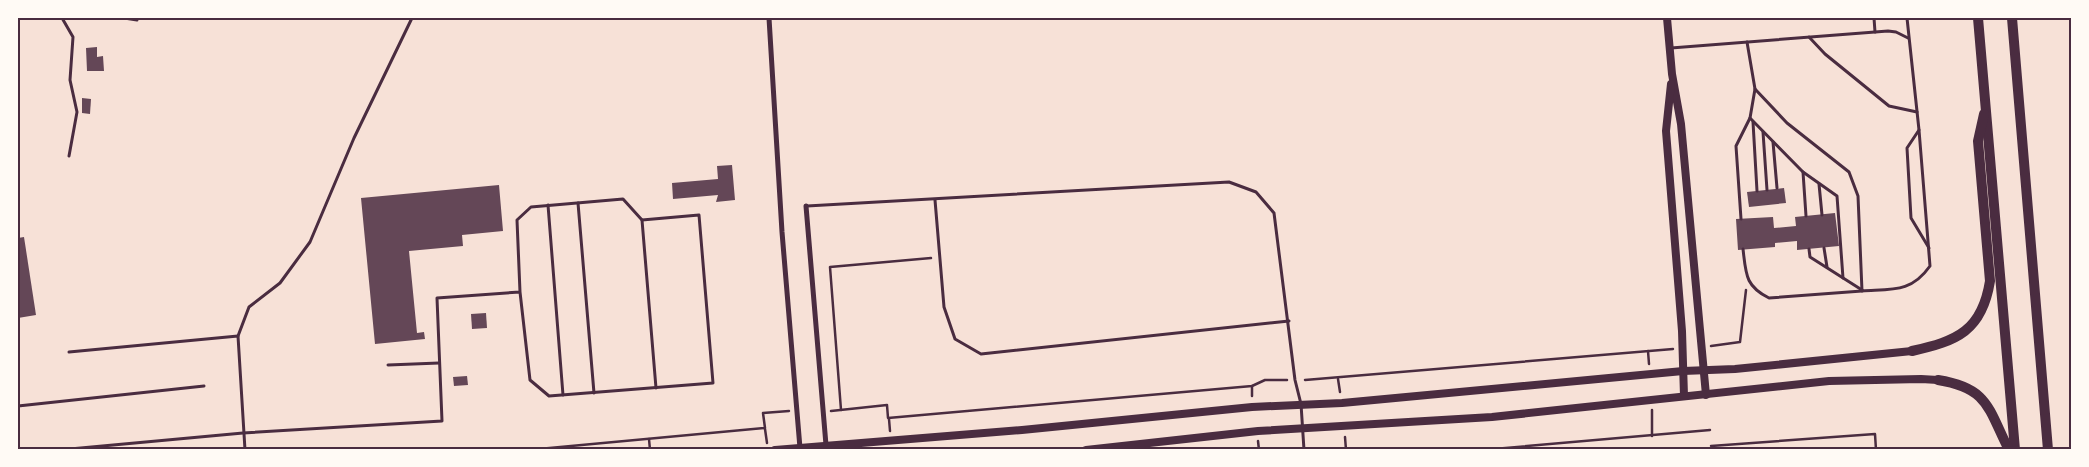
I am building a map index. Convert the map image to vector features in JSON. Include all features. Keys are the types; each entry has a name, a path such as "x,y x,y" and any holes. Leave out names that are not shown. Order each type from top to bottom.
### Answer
{"highway":[{"path":"1978,18 2015,450"},
{"path":"2012,18 2048,450"},
{"path":"1912,351 1955,339 1981,313 1987,299 1990,281 1978,141 1986,106"},
{"path":"1938,380 1969,388 1983,399 1993,414 2009,450"}],"street":[{"path":"769,18 782,232 800,449"},
{"path":"1667,18 1672,74 1681,124 1706,395"},
{"path":"1672,74 1666,131 1683,348 1684,396"},
{"path":"806,206 827,447"},
{"path":"775,450 827,447 1912,351"},
{"path":"1086,450 1302,428 1492,417 1829,381 1922,378 1938,380"}],"lane":[{"path":"62,18 73,37 70,80 77,112 69,156"},
{"path":"124,18 137,20"},
{"path":"245,450 238,336 249,307 280,283 310,242 354,138 412,18"},
{"path":"1874,18 1875,32"},
{"path":"1743,249 1747,279 1758,292 1769,298 1907,287 1921,278 1930,266 1919,130 1907,18"},
{"path":"1670,48 1875,32 1896,32 1908,39"},
{"path":"1808,37 1825,54 1889,106 1917,112"},
{"path":"1747,42 1755,89 1751,120 1757,191"},
{"path":"1755,89 1787,122 1849,172 1858,196 1862,290"},
{"path":"1751,120 1803,172 1837,196 1843,278"},
{"path":"1741,219 1736,146 1751,120"},
{"path":"1919,130 1907,148 1911,218 1929,248"},
{"path":"1763,131 1767,190"},
{"path":"1773,141 1777,188"},
{"path":"1803,172 1806,216"},
{"path":"806,206 1229,182 1256,192 1274,214 1295,380 1301,404 1304,450"},
{"path":"1819,184 1822,215"},
{"path":"642,220 699,215 713,383 656,388 594,393 549,396 530,380 520,292 517,220 531,207 623,199 642,220 656,388"},
{"path":"935,200 944,306 955,339 980,354 1289,321"},
{"path":"578,203 594,393"},
{"path":"548,205 564,395"},
{"path":"1824,248 1827,268"},
{"path":"1808,249 1810,257 1862,290"},
{"path":"59,450 243,433 442,421 437,298 520,292"},
{"path":"69,352 238,336"},
{"path":"388,365 439,363"},
{"path":"18,406 204,386"}],"path":[{"path":"841,410 830,267 940,257"},
{"path":"1702,346 1740,342 1747,279"},
{"path":"824,411 887,405 888,418 1252,386 1266,380 1338,379 1683,348"},
{"path":"768,450 763,413 796,410"},
{"path":"528,450 765,428"},
{"path":"1482,450 1710,430"},
{"path":"1711,446 1874,434 1876,450"},
{"path":"649,439 650,450"}],"building":[{"path":"97,47 97,57 103,56 104,71 87,71 86,48"},
{"path":"82,98 91,99 90,114 82,113"},
{"path":"732,165 735,200 716,202 718,195 673,199 672,183 718,179 717,166"},
{"path":"499,185 503,231 462,235 463,246 409,251 417,333 424,332 425,339 375,344 361,198"},
{"path":"1784,188 1786,203 1749,207 1747,192"},
{"path":"1835,213 1839,246 1797,250 1797,241 1775,243 1775,247 1738,250 1736,219 1773,217 1774,228 1796,226 1795,217"},
{"path":"24,237 36,315 18,318 18,238"},
{"path":"486,313 487,328 472,329 471,314"},
{"path":"467,376 468,385 454,386 453,377"}]}
